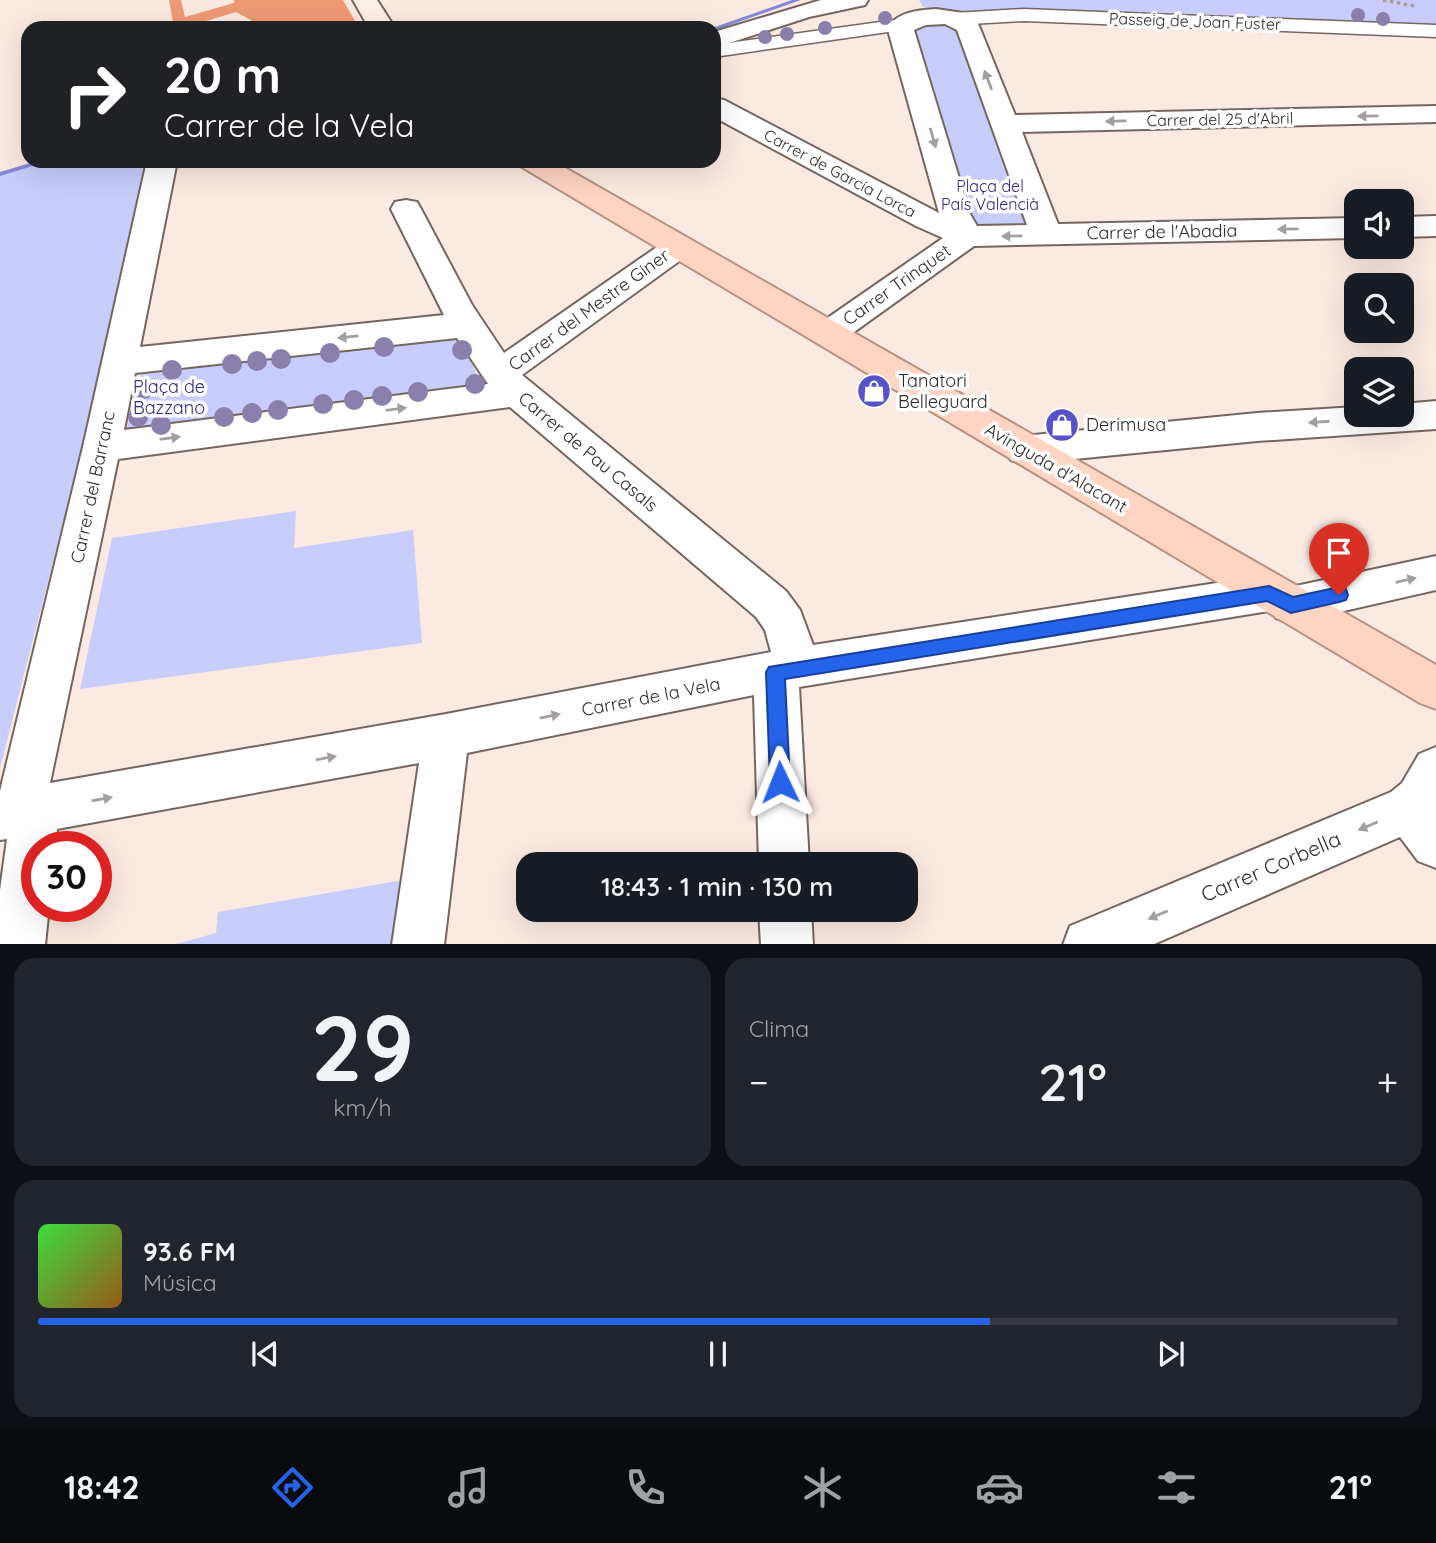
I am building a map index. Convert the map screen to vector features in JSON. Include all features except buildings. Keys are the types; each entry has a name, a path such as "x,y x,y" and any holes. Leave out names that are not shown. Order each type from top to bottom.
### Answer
{"highway":[{"name":"Avinguda d'Alacant","path":"544,168 1436,689"}],"main road":[{"path":"365,0 378,21"}],"street":[{"path":"721,38 803,11 856,0"},
{"path":"912,14 901,30 955,214 967,236"},
{"path":"721,50 912,14 953,19 968,26 1046,235"},
{"name":"Passeig de Joan Fuster","path":"953,19 1024,15 1436,31"},
{"name":"Carrer de García Lorca","path":"721,110 927,219 967,236"},
{"name":"Carrer del 25 d'Abril","path":"1004,124 1436,114"},
{"name":"Carrer del Barranc","path":"19,944 18,813 102,447 161,168"},
{"name":"Carrer de Pau Casals","path":"406,209 465,325 508,384 771,604 785,623 783,852"},
{"path":"1414,227 1436,226"},
{"name":"Carrer de l'Abadia","path":"967,236 1344,228"},
{"name":"Carrer Trinquet","path":"828,334 967,236"},
{"name":"Carrer del Mestre Giner","path":"508,384 678,247"},
{"path":"119,362 465,325"},
{"path":"102,447 508,384"},
{"path":"1024,450 1256,427 1436,415"},
{"name":"Carrer de la Vela","path":"18,813 446,736 786,670 1280,599 1436,573"},
{"path":"418,944 446,736"},
{"name":"Carrer Corbella","path":"1089,944 1422,826 1419,800 1436,770"},
{"path":"786,922 787,944"}],"path":[{"path":"1383,0 1422,8"}],"green space":[{"path":"919,0 1436,0 1436,28 1002,10 941,12 923,7"},
{"name":"Plaça del País Valencià","path":"932,21 958,27 1027,222 1022,226 977,227 970,223 910,26"},
{"path":"24,168 154,168 0,768 0,175"},
{"name":"Plaça de Bazzano","path":"450,334 462,341 482,386 132,433 127,430 136,381 144,371"},
{"path":"296,511 294,548 413,530 422,643 80,689 112,538"},
{"path":"409,879 398,944 176,944 216,933 218,912"}],"waterway":[{"path":"721,27 798,0"},
{"path":"0,174 21,168"}],"place":[{"name":"Tanatori Belleguard","path":"874,391"},
{"name":"Derimusa","path":"1062,425"}],"route":[{"path":"780,782 776,672 1269,593 1291,605 1339,595"}]}
